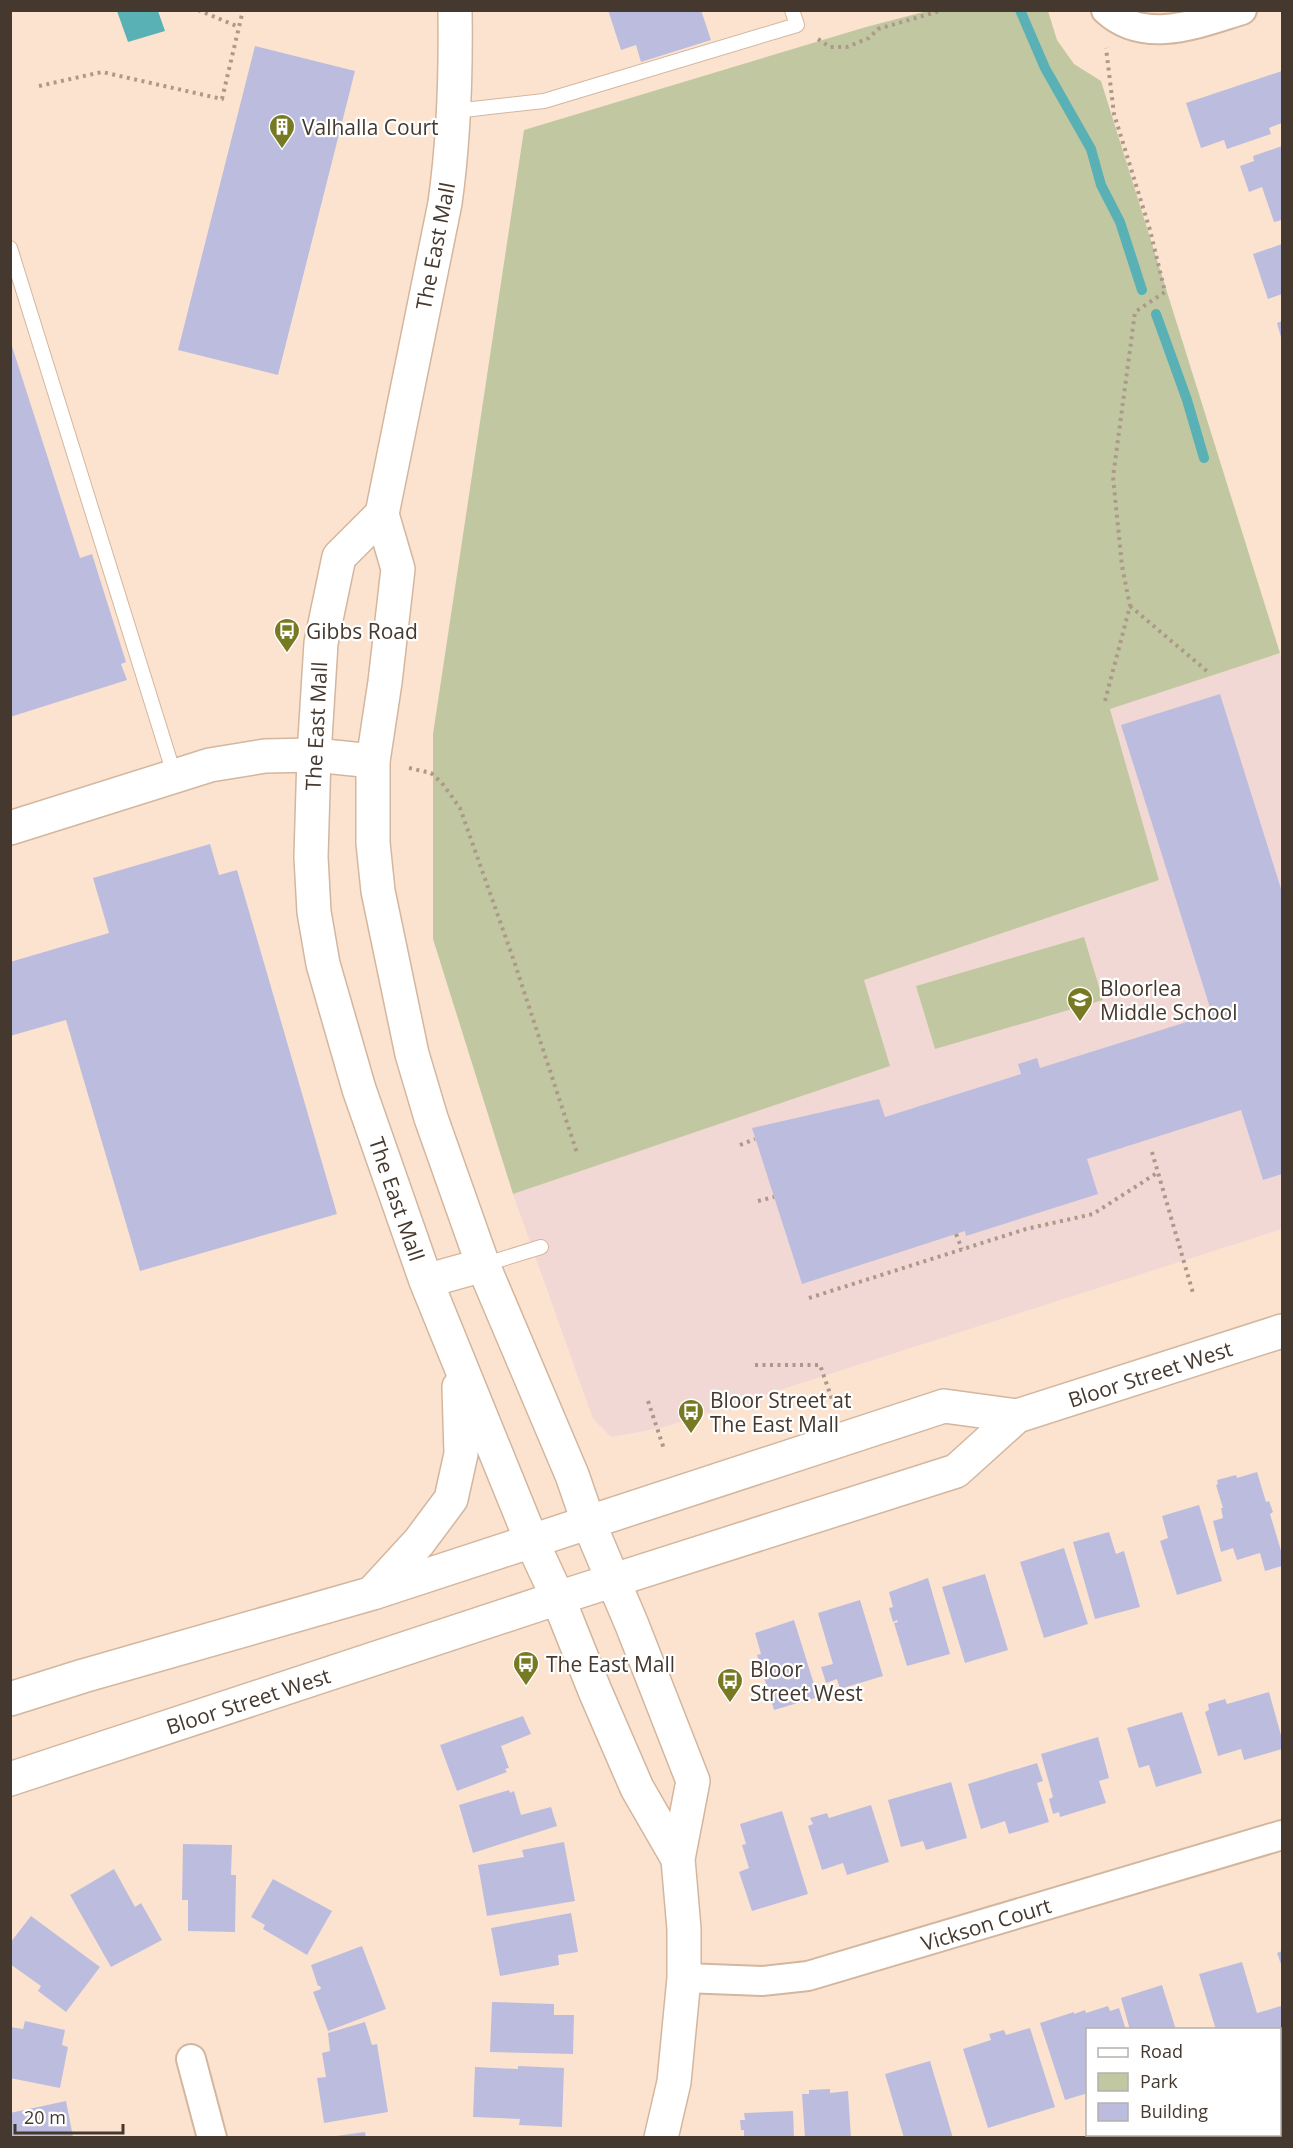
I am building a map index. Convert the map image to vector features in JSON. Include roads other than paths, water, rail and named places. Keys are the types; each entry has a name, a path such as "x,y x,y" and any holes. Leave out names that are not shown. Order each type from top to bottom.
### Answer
{"main road":[{"name":"The East Mall","path":"455,10 455,111 445,203 382,514 398,569 386,682 373,761 373,843 378,891 412,1054 431,1118 483,1265 572,1475 588,1521 632,1625 693,1781 678,1859 684,1929 684,1978 674,2082 661,2138"},
{"name":"The East Mall","path":"382,514 339,557 321,643 310,857 314,912 323,964 359,1089 426,1281 457,1360 637,1788 678,1859"},
{"path":"10,828 210,765 265,756 314,755 373,761"},
{"path":"426,1281 483,1265"},
{"name":"Bloor Street West","path":"10,1779 558,1598 956,1471 1017,1416 1282,1331"},
{"path":"373,1593 419,1542 451,1499 461,1454 457,1360"},
{"name":"Bloor Street West","path":"10,1699 373,1593 944,1406 1017,1416"}],"street":[{"path":"1114,15 1152,30 1168,30 1242,10"},
{"name":"Vickson Court","path":"684,1978 762,1981 808,1976 1282,1835"},
{"path":"191,2059 212,2138"}],"lane":[{"path":"455,111 544,101 797,25 792,10"},
{"path":"10,248 175,777"},
{"path":"483,1265 541,1247"}],"water":[{"path":"117,11 158,11 165,31 128,42"}],"waterway":[{"path":"1020,10 1045,68 1091,149 1101,185 1120,222 1142,290"},
{"path":"1156,314 1187,400 1204,458"}],"place":[{"name":"Valhalla Court","path":"282,150"},
{"name":"Gibbs Road","path":"287,654"},
{"name":"Bloorlea Middle School","path":"1080,1023"},
{"name":"Bloor Street at The East Mall","path":"691,1435"},
{"name":"The East Mall","path":"526,1687"},
{"name":"Bloor Street West","path":"730,1704"}]}
